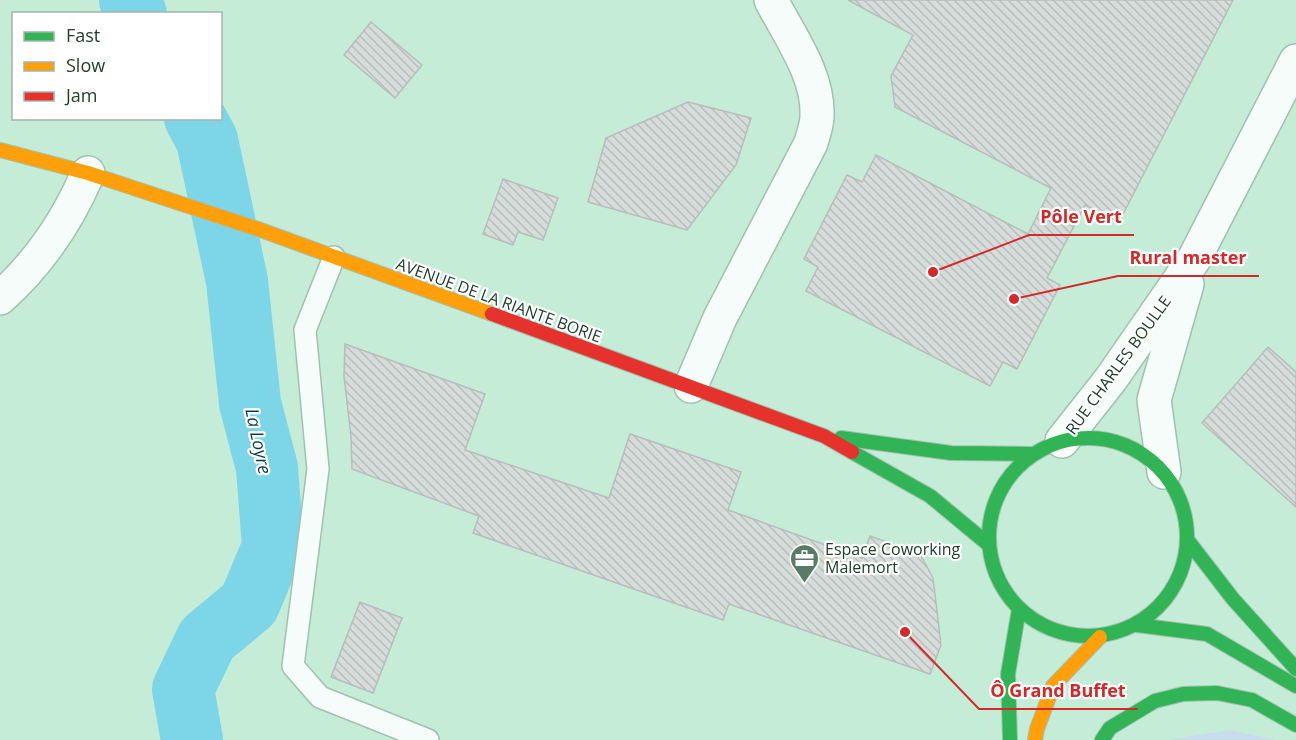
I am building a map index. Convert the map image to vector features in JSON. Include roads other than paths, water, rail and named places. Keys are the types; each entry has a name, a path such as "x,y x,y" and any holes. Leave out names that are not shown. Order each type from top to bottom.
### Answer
{"street":[{"path":"692,386 720,318 811,143 817,117 814,87 771,0"},
{"name":"RUE CHARLES BOULLE","path":"1062,441 1111,379 1194,259 1296,61"},
{"name":"AVENUE DE LA RIANTE BORIE","path":"0,150 88,173 162,196 692,386 824,436 930,496 988,544"},
{"path":"0,298 17,282 53,237 81,190 88,173"},
{"name":"RUE CHARLES BOULLE","path":"1164,472 1154,400 1194,259"},
{"name":"AVENUE DE LA RIANTE BORIE","path":"824,436 951,453 1032,454"},
{"path":"1099,438 1135,449 1164,472 1183,504 1188,542 1181,575 1164,604 1137,625 1100,637 1070,636 1042,627 1019,609 998,579 988,544 992,509 1007,478 1032,454 1062,441 1099,438"},
{"path":"1188,542 1233,599 1296,669"},
{"path":"1010,740 1008,674 1019,609"},
{"path":"1137,625 1207,633 1296,686"},
{"path":"1035,740 1036,729 1053,686 1100,637"},
{"path":"1102,740 1110,728 1155,701 1184,694 1217,693 1252,700 1296,725"}],"lane":[{"path":"334,258 305,330 318,469 293,666 320,697 428,740"}],"waterway":[{"name":"La Loyre","path":"130,0 135,12"},
{"name":"La Loyre","path":"192,740 183,689 207,639 249,604 273,547 267,468 250,403 237,281 207,140 196,120"}],"place":[{"name":"Pôle Vert","path":"933,272"},
{"name":"Rural master","path":"1014,299"},
{"name":"Espace Coworking Malemort","path":"804,584"},
{"name":"Ô Grand Buffet","path":"905,632"}]}
